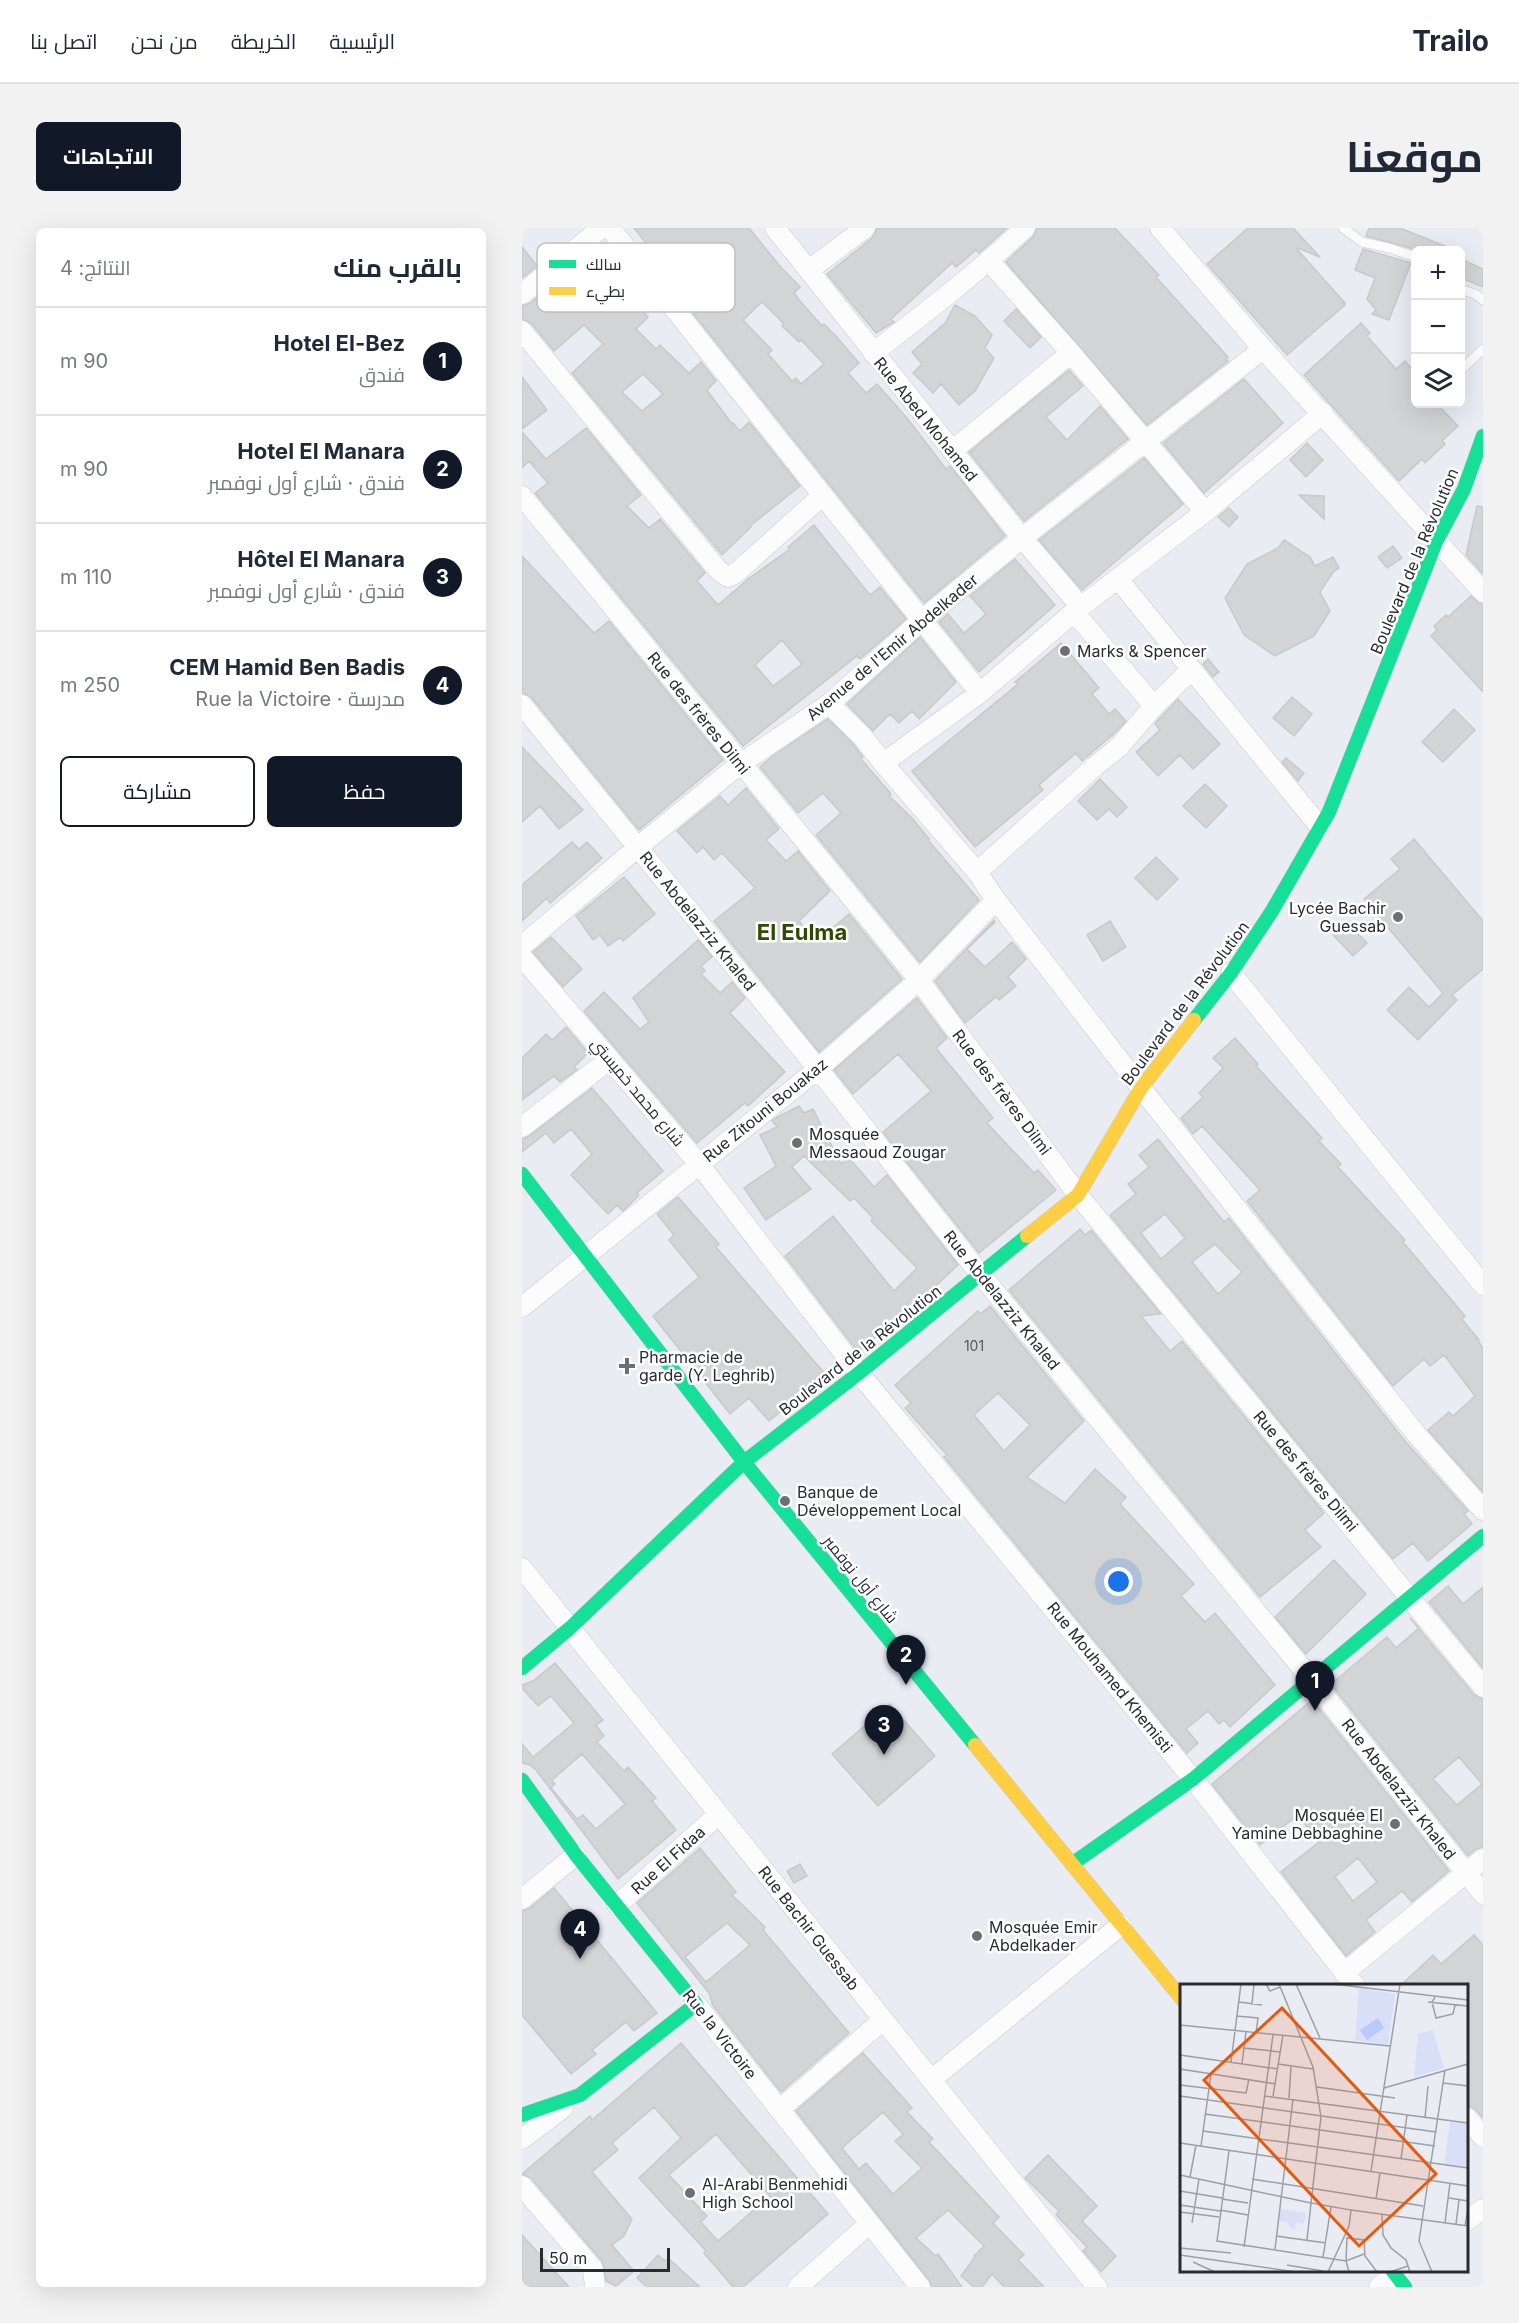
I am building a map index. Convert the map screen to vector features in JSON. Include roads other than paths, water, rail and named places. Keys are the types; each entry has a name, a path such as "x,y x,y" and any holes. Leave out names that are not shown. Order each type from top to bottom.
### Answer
{"main road":[{"name":"Boulevard de la Révolution","path":"522,1668 570,1628 744,1461 1078,1196 1141,1088 1232,973 1272,911 1329,812 1436,543 1464,489 1483,436"},
{"name":"شارع أول نوفمبر","path":"522,1174 744,1461 1180,1997"},
{"path":"1072,1864 1193,1779 1483,1536"},
{"name":"Rue la Victoire","path":"522,1780 576,1855 696,2004"},
{"path":"522,2115 580,2095 696,2004"}],"street":[{"path":"583,243 601,228"},
{"path":"610,228 622,243"},
{"name":"Rue Abed Mohamed","path":"775,228 1154,706"},
{"path":"809,270 865,228"},
{"path":"873,353 989,261 1025,228"},
{"path":"1164,229 1263,349 1323,413 1436,543 1483,592"},
{"path":"989,261 1071,353 1205,512"},
{"path":"522,294 537,281"},
{"path":"677,312 980,693"},
{"path":"522,331 719,571 728,577 736,573 824,495"},
{"name":"Avenue de l'Emir Abdelkader","path":"522,946 740,764 829,704 923,619 1022,538 1263,349"},
{"path":"952,451 1071,353"},
{"path":"883,764 980,693 1078,610 1205,512 1323,413"},
{"name":"Rue des frères Dilmi","path":"522,496 919,980 1078,1196 1483,1687"},
{"path":"1118,579 1320,826"},
{"path":"977,872 1119,747 1154,706 1191,670"},
{"path":"829,704 862,736 883,764 977,872 1141,1088 1417,1435 1483,1510"},
{"name":"Rue Abdelazziz Khaled","path":"522,705 818,1069 981,1275 1311,1678 1483,1894"},
{"name":"Rue Zitouni Bouakaz","path":"522,1307 818,1069 919,980 996,900"},
{"name":"شارع محمد خميستي","path":"522,957 699,1164 859,1372"},
{"path":"1232,973 1483,1285"},
{"path":"522,1127 610,1059"},
{"name":"Rue Mouhamed Khemisti","path":"859,1372 1193,1779 1350,1979"},
{"name":"Rue Bachir Guessab","path":"522,1568 1096,2287"},
{"name":"Rue El Fidaa","path":"617,1905 719,1814"},
{"path":"522,1899 576,1855"},
{"path":"1350,1979 1483,1859"},
{"path":"931,2080 1121,1925"},
{"name":"Rue la Victoire","path":"696,2004 921,2287"},
{"path":"779,2110 883,2020"},
{"path":"522,2139 580,2095"},
{"path":"1468,2118 1483,2137"},
{"path":"522,2186 593,2269 596,2287"},
{"path":"1468,2220 1483,2209"},
{"path":"798,2287 869,2224"},
{"path":"1379,2287 1398,2276"}],"lane":[{"path":"1343,228 1362,242 1411,255"},
{"path":"1465,290 1483,300"},
{"path":"1465,367 1483,349"}],"place":[{"name":"Marks & Spencer","path":"1065,651"},
{"name":"Lycée Bachir Guessab","path":"1398,917"},
{"name":"Mosquée Messaoud Zougar","path":"797,1143"},
{"name":"Pharmacie de garde (Y. Leghrib)","path":"627,1366"},
{"name":"Banque de Développement Local","path":"785,1501"},
{"name":"Hotel El Manara","path":"906,1685"},
{"name":"Hotel El-Bez","path":"1315,1711"},
{"name":"Hôtel El Manara","path":"884,1755"},
{"name":"Mosquée El Yamine Debbaghine","path":"1395,1824"},
{"name":"Mosquée Emir Abdelkader","path":"977,1936"},
{"name":"CEM Hamid Ben Badis","path":"580,1959"},
{"name":"Al-Arabi Benmehidi High School","path":"690,2193"}],"district":[{"name":"El Eulma","path":"802,932"}]}
